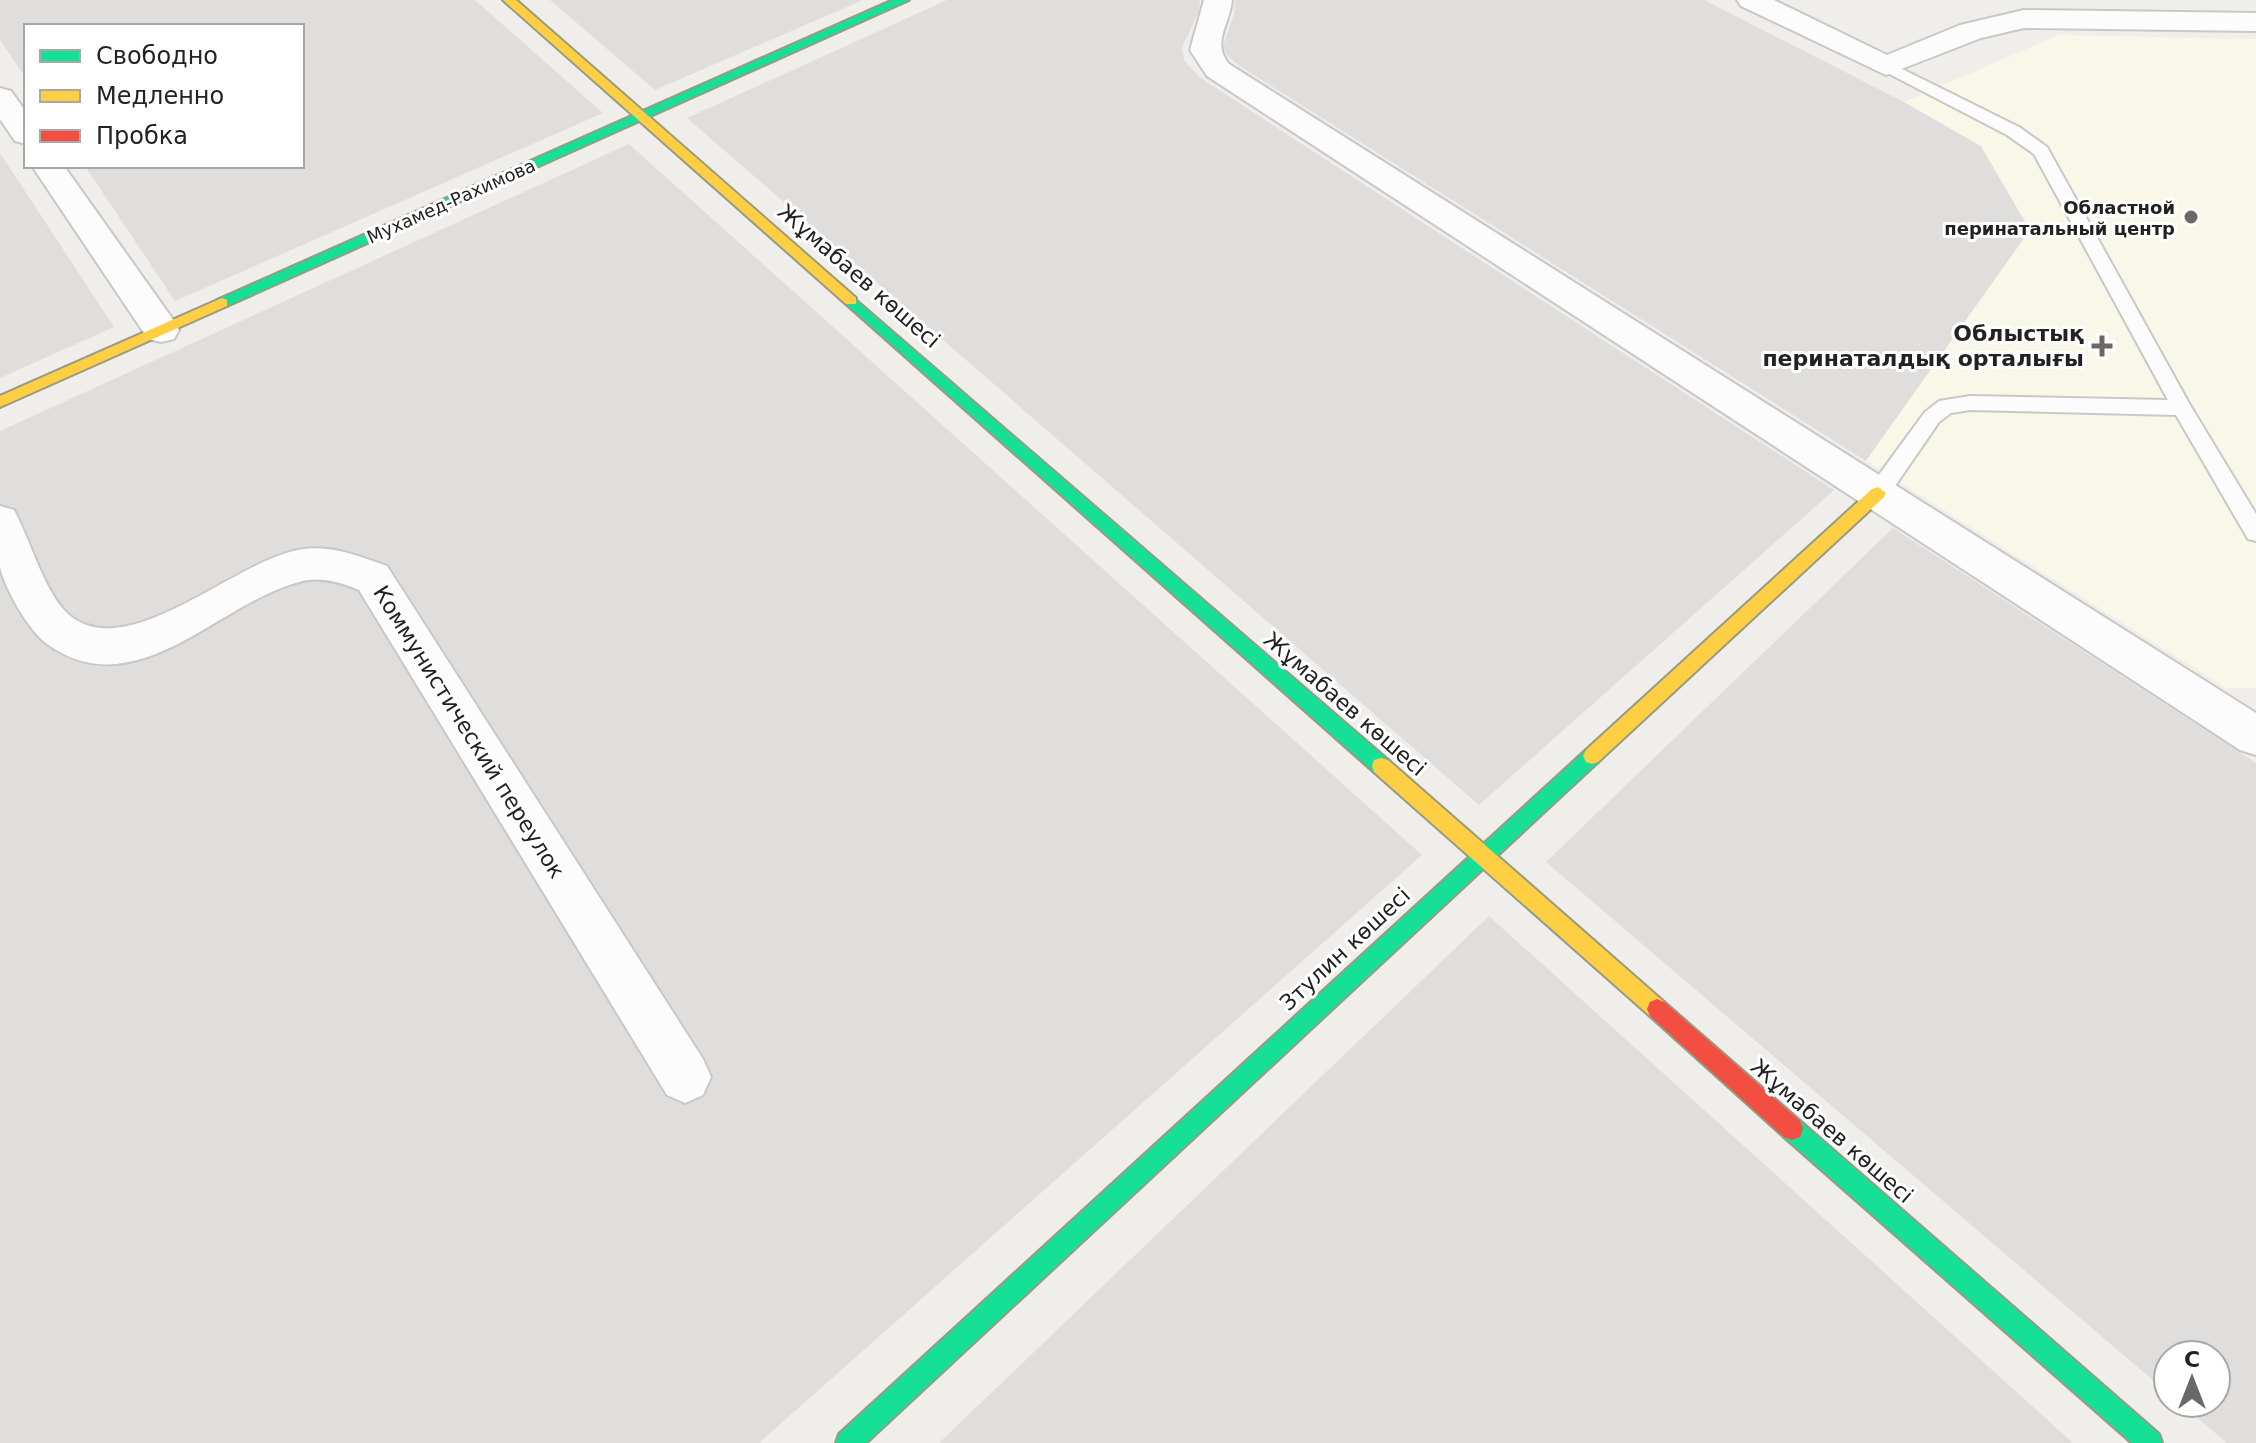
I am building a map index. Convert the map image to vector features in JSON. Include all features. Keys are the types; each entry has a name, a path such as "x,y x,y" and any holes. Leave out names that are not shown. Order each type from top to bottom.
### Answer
{"street":[{"name":"Жұмабаев көшесі","path":"509,0 2150,1443"},
{"name":"Мухамед-Рахимова","path":"0,402 903,0"},
{"path":"1218,0 1217,13 1203,48 1206,57 1218,70 2256,736"},
{"path":"1751,0 1886,66 1949,38 1991,24 2024,19 2256,22"},
{"path":"0,97 24,131"},
{"path":"49,168 161,330"},
{"name":"Зтулин көшесі","path":"854,1441 1482,855 1878,493"},
{"name":"Коммунистический переулок","path":"0,521 50,623 73,643 110,647 157,637 261,578 298,566 339,564 373,578 685,1077"}],"lane":[{"path":"1886,66 2013,131 2041,151 2182,408 2256,533"},
{"path":"1878,493 1932,417 1946,406 1970,403 2182,408"}],"shaded area":[{"path":"0,0 475,0 603,113 175,301 86,168 304,168 304,24 24,24 24,75 0,40"},
{"path":"550,0 863,0 655,90"},
{"path":"947,0 1200,0 1199,11 1182,47 1184,60 1199,77 1834,490 1479,805 687,118"},
{"path":"1235,0 1704,0 1904,102 1981,146 2030,230 1866,461 1238,65 1227,55 1223,46 1234,14"},
{"name":"Облыстық перинаталдық орталығы","path":"2059,35 2256,39 2256,688 2226,688 1866,461 2030,230 1981,146 1904,102"},
{"path":"629,144 1422,855 759,1443 0,1443 0,431"},
{"path":"0,153 114,327 0,378"},
{"path":"1893,528 2256,763 2256,1443 2227,1443 2199,1419 2232,1419 2232,1339 2152,1339 2152,1379 1546,862"},
{"path":"1489,916 2073,1443 939,1443"}],"traffic: fast":[{"path":"222,303 903,0"},
{"path":"851,301 1381,766"},
{"path":"848,1443 1592,756"},
{"path":"1792,1129 2150,1443"}],"traffic: slow":[{"path":"509,0 851,301"},
{"path":"0,402 222,303"},
{"path":"1592,756 1878,493"},
{"path":"1381,766 1657,1009"}],"traffic: jam":[{"path":"1657,1009 1792,1129"}],"place":[{"name":"Областной перинатальный центр","path":"2191,217"},
{"name":"Облыстық перинаталдық орталығы","path":"2102,346"}]}
